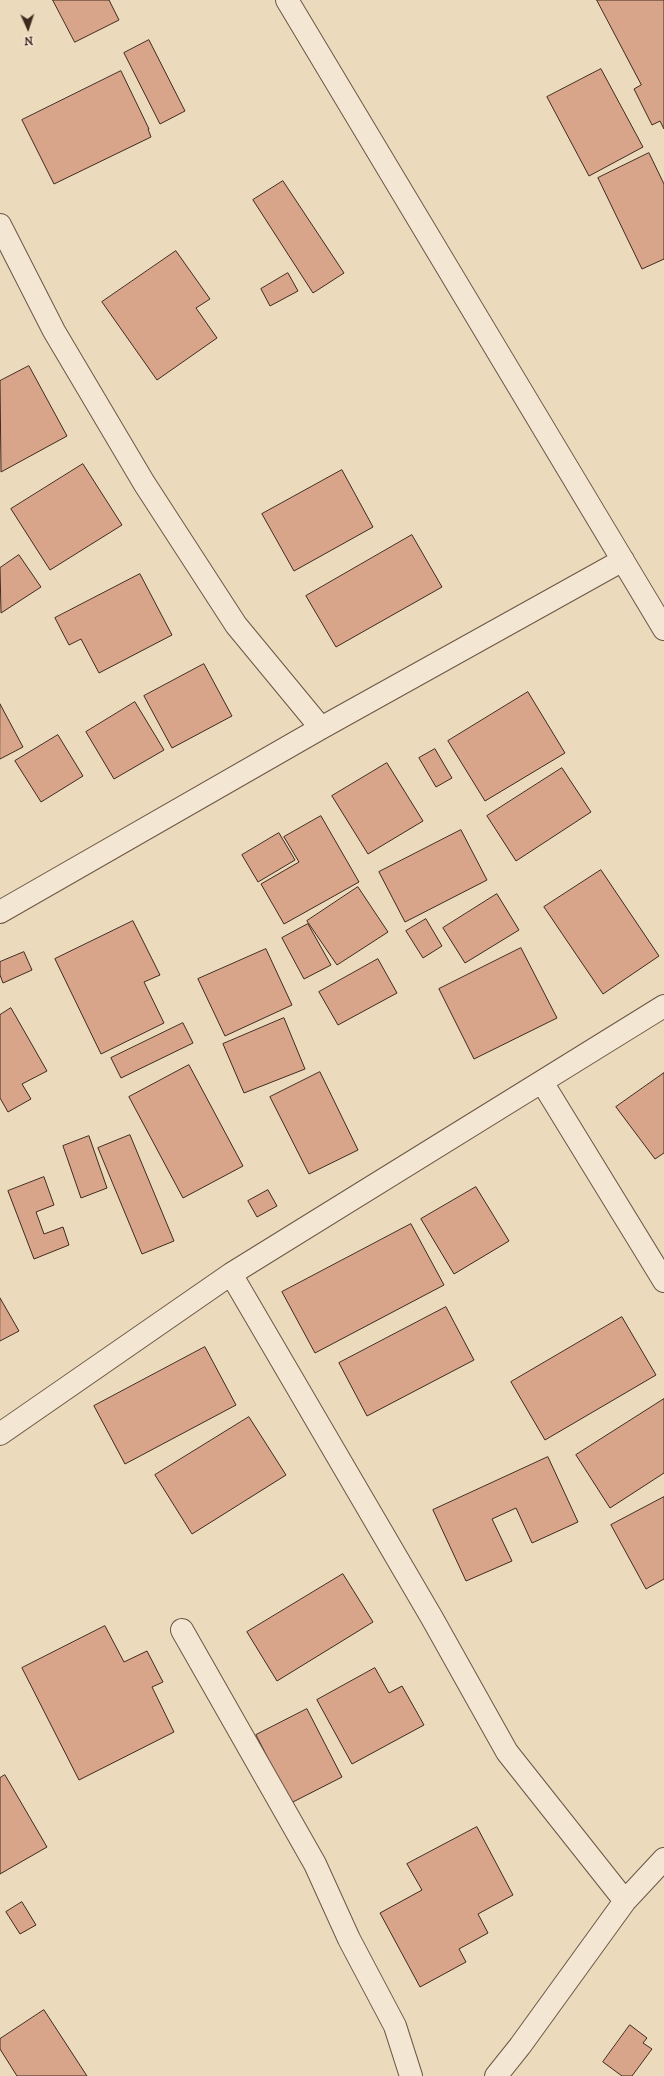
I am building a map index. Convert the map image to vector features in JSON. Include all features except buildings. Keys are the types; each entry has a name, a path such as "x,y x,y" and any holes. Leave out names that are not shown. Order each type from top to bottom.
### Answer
{"street":[{"path":"287,0 664,629"},
{"path":"0,225 54,331 144,483 236,625 321,728"},
{"path":"0,912 321,728 623,560"},
{"path":"0,1434 231,1274 664,1006"},
{"path":"542,1082 664,1281"},
{"path":"231,1274 432,1618 507,1752 625,1901"},
{"path":"182,1630 315,1864 349,1939 395,2026 411,2076"},
{"path":"496,2076 520,2046 625,1901 664,1859"}]}
